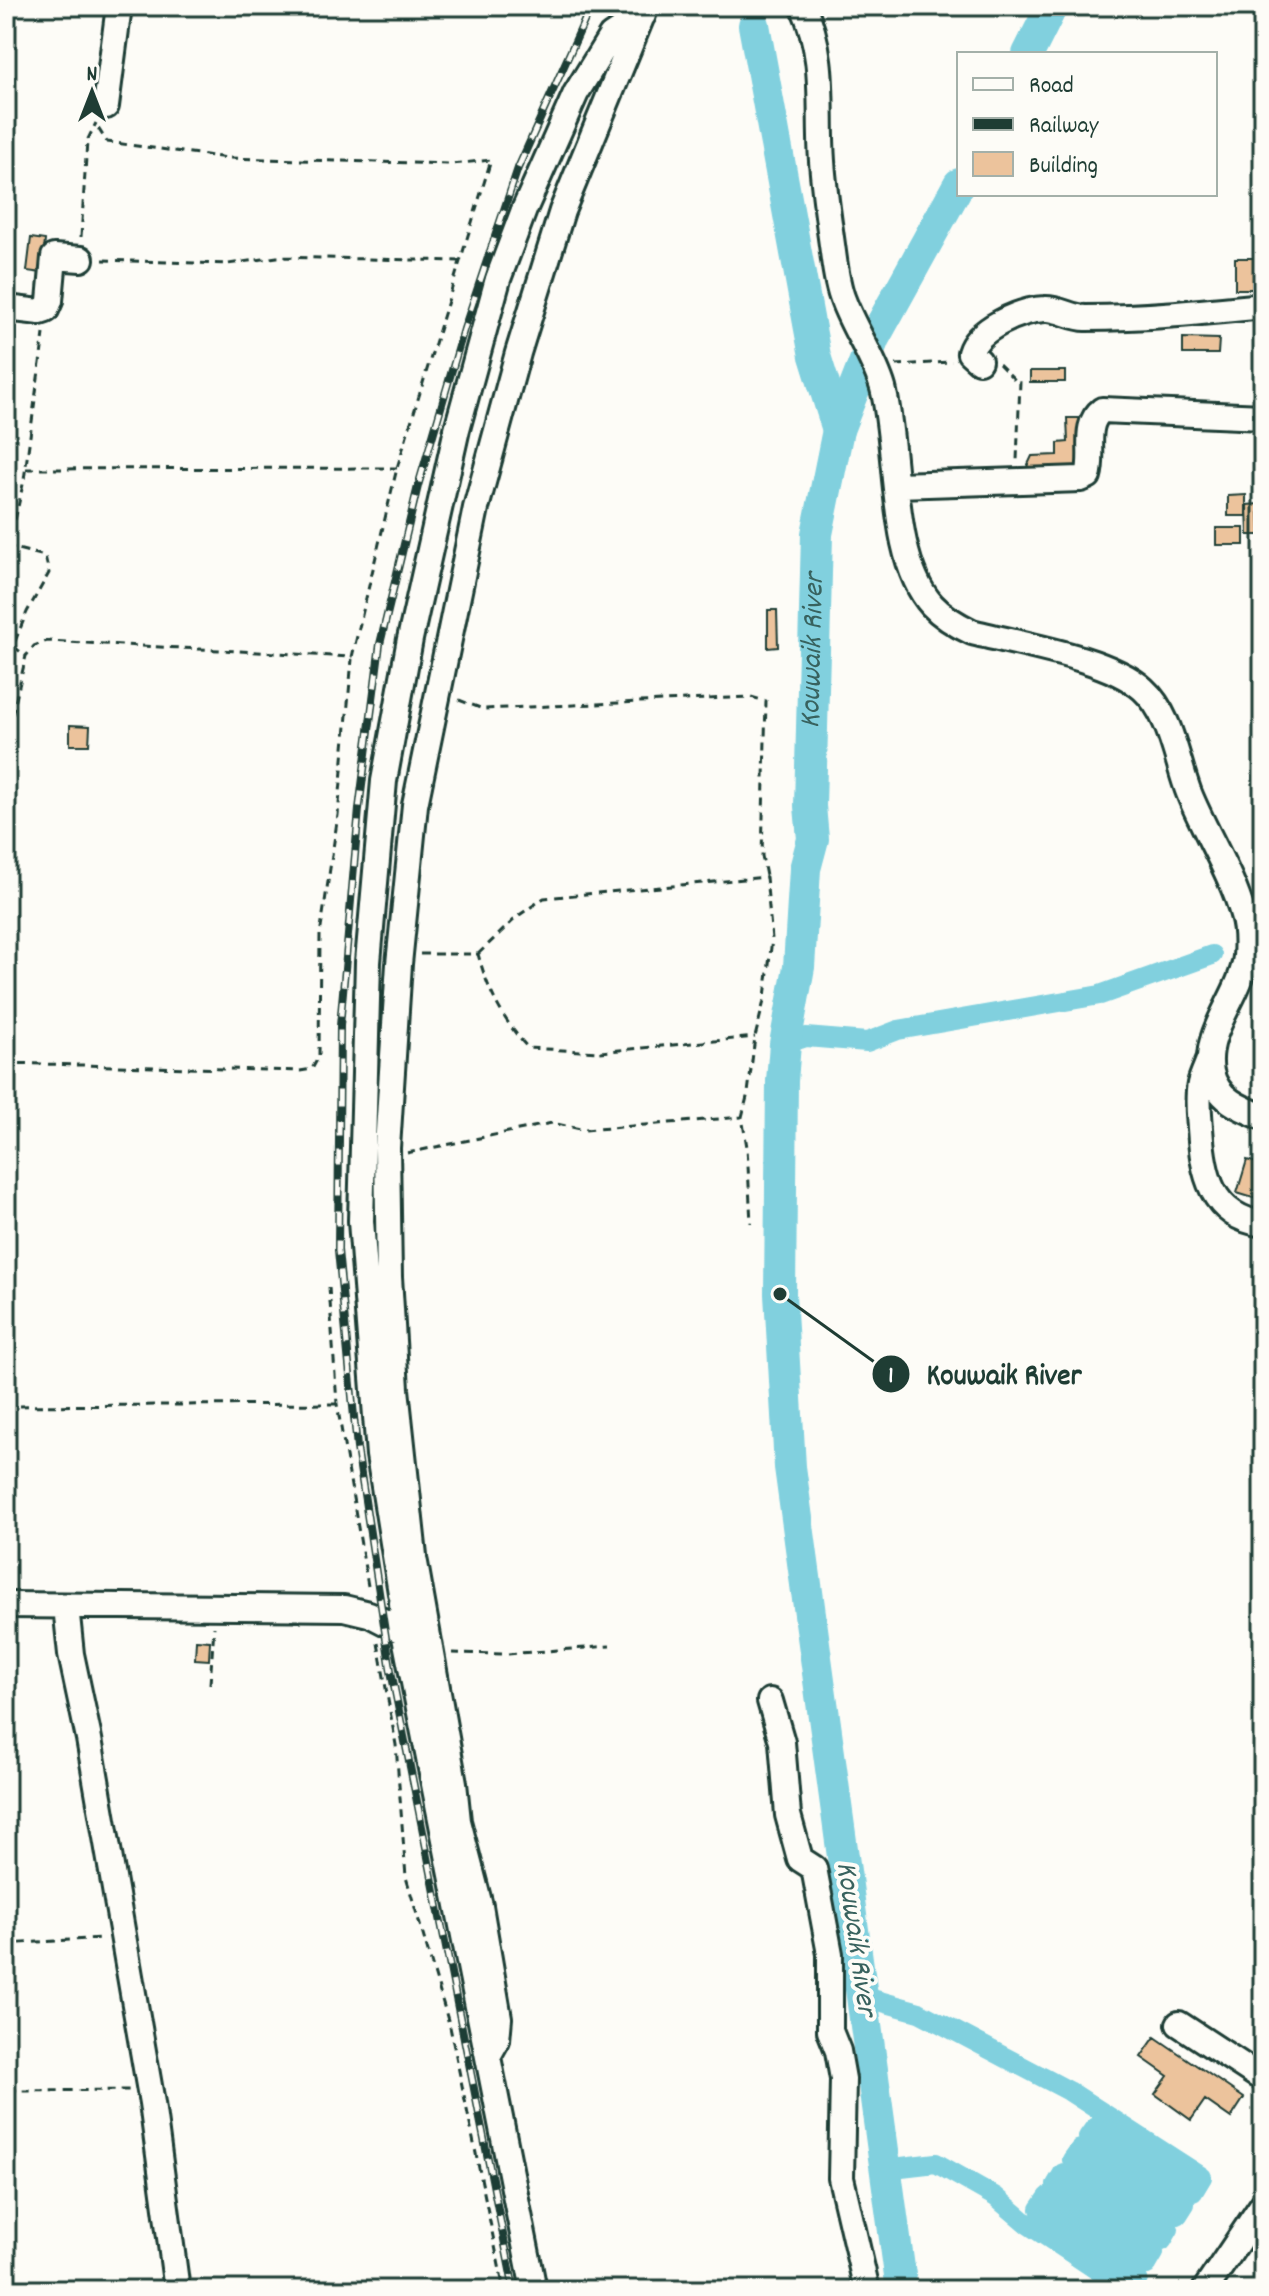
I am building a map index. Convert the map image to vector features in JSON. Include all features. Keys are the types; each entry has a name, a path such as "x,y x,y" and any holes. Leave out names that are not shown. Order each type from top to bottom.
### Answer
{"street":[{"path":"101,116 119,6"},
{"path":"803,6 817,46 821,77 822,160 833,252 842,298 876,368 890,419 905,547 913,573 932,605 951,622 972,632 1117,671 1144,689 1155,703 1169,732 1189,793 1238,899 1246,927 1243,972 1223,1016 1199,1085 1204,1173 1211,1188 1229,1209 1249,1222 1263,1224"},
{"path":"487,2058 497,2040 499,2018 480,1906 458,1821 414,1556 394,1361 389,1277 388,1157 400,954 415,805 476,508 518,353 562,211 644,10"},
{"path":"534,2290 404,1632 379,1455 361,1221 368,962 384,781 410,639 454,444 498,279 524,210 576,93 611,36 644,10"},
{"path":"6,308 46,310 50,301 54,257 81,259"},
{"path":"979,361 970,353 973,342 987,329 1047,308 1079,318 1109,318 1263,306"},
{"path":"897,485 1081,479 1088,476 1091,467 1090,428 1094,416 1102,410 1263,417"},
{"path":"1211,1054 1211,1070 1221,1094 1230,1102 1263,1117"},
{"path":"402,1603 414,1556"},
{"path":"6,1605 344,1608 373,1617 404,1632"},
{"path":"66,1606 71,1654 89,1739 149,2089 177,2290"},
{"path":"770,1701 782,1742 788,1815 800,1859 814,1868 830,1954 830,2031 838,2051 843,2079 841,2178 867,2290"},
{"path":"447,1850 458,1821"},
{"path":"1179,2024 1263,2079"},
{"path":"1205,2290 1263,2204"}],"path":[{"path":"101,116 87,141 81,259 228,264 277,257 462,261"},
{"path":"6,1063 300,1071 312,1069 319,1056 320,935 338,815 352,657 397,468 491,160 452,164 228,158 107,142 101,116"},
{"path":"26,656 13,646 27,612 49,573 45,556 7,546 26,469 46,310"},
{"path":"876,368 995,362 1020,381 1016,464 1002,475 1002,481"},
{"path":"26,469 397,468"},
{"path":"6,742 26,656 34,646 47,641 352,657"},
{"path":"437,691 483,709 751,697 766,701 762,856 772,939 765,997 742,1117 747,1147 751,1223"},
{"path":"400,954 478,954 518,916 544,898 766,877"},
{"path":"478,954 487,985 501,1012 528,1048 600,1052 755,1037"},
{"path":"388,1157 552,1123 585,1130 742,1117"},
{"path":"329,1287 337,1404 396,1745 406,1877 450,2027 504,2290"},
{"path":"6,1406 337,1404"},
{"path":"210,1684 216,1607"},
{"path":"432,1653 507,1654 610,1646"},
{"path":"6,1944 123,1937"},
{"path":"6,2058 14,2090 149,2089"}],"building":[{"path":"31,238 45,240 42,273 27,271"},
{"path":"1235,258 1257,258 1257,289 1235,289"},
{"path":"1183,338 1219,339 1218,354 1183,354"},
{"path":"1030,371 1065,371 1065,382 1030,382"},
{"path":"1067,418 1084,418 1086,473 1023,475 1032,456 1058,455 1058,443 1068,442"},
{"path":"1246,495 1246,516 1228,516 1228,496"},
{"path":"1259,504 1260,535 1248,535 1247,505"},
{"path":"1216,528 1244,528 1244,545 1216,545"},
{"path":"768,610 777,610 778,647 768,648"},
{"path":"70,725 90,726 89,745 70,745"},
{"path":"1247,1160 1263,1165 1263,1201 1237,1193"},
{"path":"196,1640 210,1641 209,1660 195,1659"},
{"path":"1155,2037 1244,2098 1231,2118 1205,2100 1191,2120 1155,2094 1168,2076 1141,2057"}],"waterway":[{"name":"Kouwaik River","path":"1029,52 1052,6"},
{"path":"754,25 815,356 838,430"},
{"name":"Kouwaik River","path":"902,2290 790,1467 780,1294 782,1081 785,1044 799,967 805,869 813,839 810,806 817,534 838,430 874,338 957,188"},
{"path":"785,1044 806,1037 867,1042 898,1030 1100,995 1212,955"},
{"path":"861,1996 919,2012 1069,2091 1202,2177 1193,2192 1095,2127 1088,2137 1185,2204 1178,2215 1080,2149 1072,2160 1169,2229 1162,2241 1063,2173 1056,2185 1154,2253 1147,2265 1049,2196 1040,2209 1138,2279 1131,2290"},
{"path":"884,2169 936,2163 996,2197 1029,2225 1127,2290"}],"railway":[{"path":"514,2290 391,1671 357,1448 338,1250 340,1026 359,809 380,644 418,486 464,329 518,168 591,6"}],"place":[{"name":"Kouwaik River","path":"780,1294"}]}
